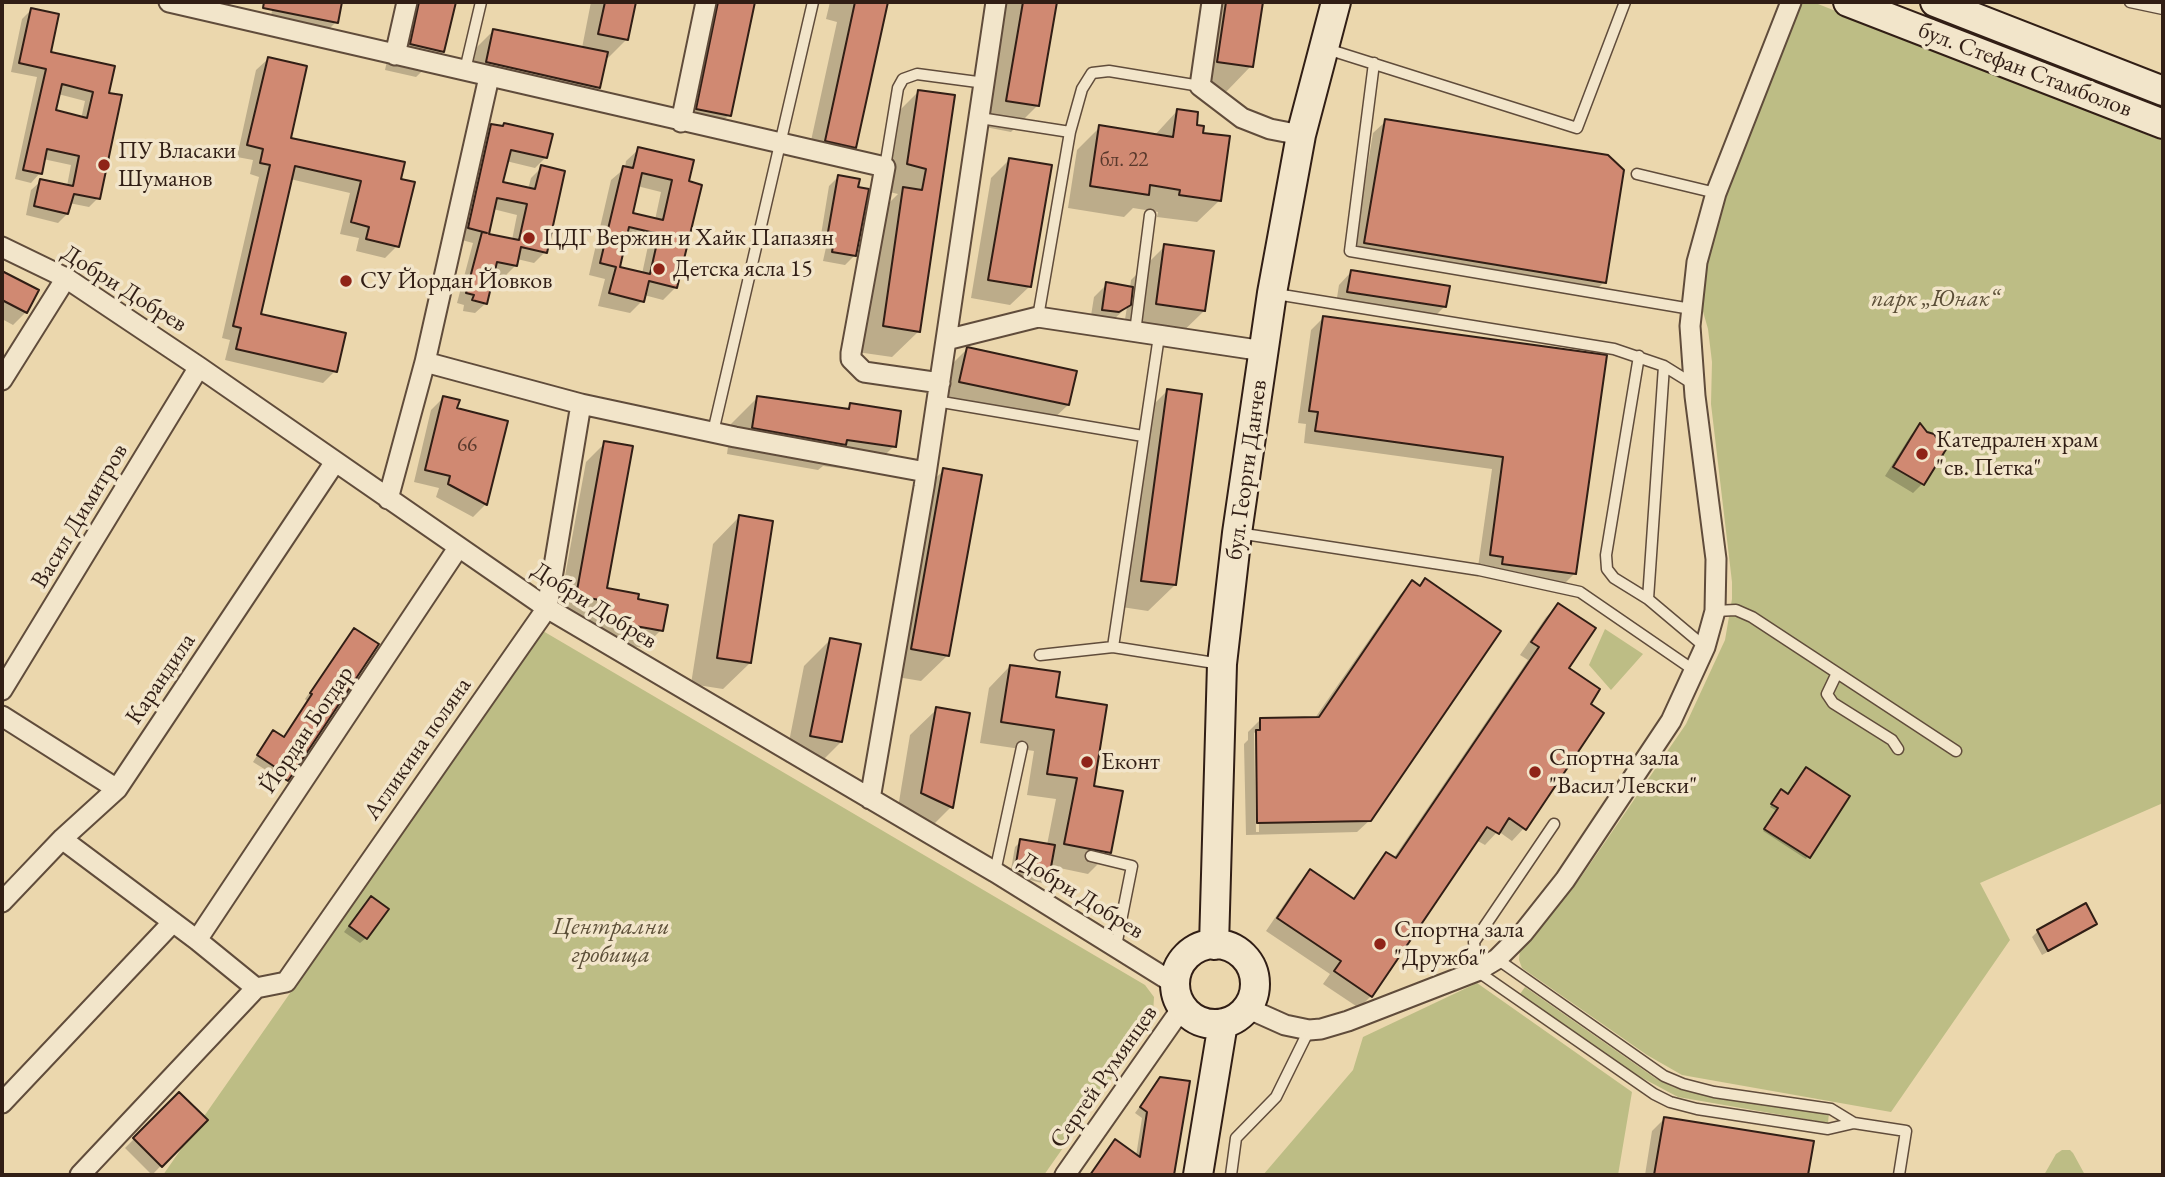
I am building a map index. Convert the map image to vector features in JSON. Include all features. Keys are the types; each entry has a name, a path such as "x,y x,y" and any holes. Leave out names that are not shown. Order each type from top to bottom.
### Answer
{"main road":[{"name":"бул. Георги Данчев","path":"1214,945 1222,664 1237,533 1272,293 1301,135 1336,2"},
{"name":"бул. Стефан Стамболов","path":"1848,2 2163,124"},
{"name":"бул. Стефан Стамболов","path":"1935,2 2163,91"},
{"path":"1214,945 1232,948 1242,956 1250,966 1254,990 1247,1008 1234,1020 1203,1023 1192,1017 1179,996 1180,966 1196,949 1214,945"},
{"path":"1198,1175 1223,1023"}],"street":[{"path":"395,55 407,2"},
{"path":"681,122 706,2"},
{"path":"870,799 926,472 996,2"},
{"path":"1212,2 1200,86 1242,118 1270,129 1301,135"},
{"path":"1247,1008 1285,1025 1309,1030 1336,1025 1487,965 1523,933 1573,868 1671,721 1705,647 1715,611 1716,559 1694,384 1691,309 1700,251 1716,193 1791,2"},
{"path":"181,3 681,122 886,167 851,359 864,372 938,392"},
{"path":"388,499 425,362 489,77"},
{"name":"Добри Добрев","path":"2,247 66,278 200,367 547,608 995,872 1116,947 1179,996"},
{"path":"2,380 66,278"},
{"path":"946,340 1038,317 1264,351"},
{"path":"425,362 581,404 735,437 926,472"},
{"name":"Васил Димитров","path":"2,690 200,367"},
{"name":"Агликина поляна","path":"256,988 286,982 547,608 581,404"},
{"name":"Карандила","path":"2,902 62,839 117,789 335,462"},
{"name":"Йордан Богдар","path":"197,940 457,548"},
{"path":"2,716 117,789"},
{"path":"62,839 197,940 256,988 80,1175"},
{"path":"2,1103 173,922"},
{"name":"Сергей Румянцев","path":"1065,1175 1179,996"}],"lane":[{"path":"464,71 481,2"},
{"path":"713,432 813,2"},
{"path":"1323,48 1577,128 1625,2"},
{"path":"2130,2 2163,9"},
{"path":"1374,63 1350,251 1691,309"},
{"path":"1038,317 1070,132 1082,89 1092,73 1109,71 1200,86"},
{"path":"886,167 898,88 903,79 916,74 985,83"},
{"path":"980,118 1070,132"},
{"path":"1637,174 1716,193"},
{"path":"1135,332 1150,215"},
{"path":"1272,293 1614,349 1664,366 1694,384"},
{"path":"1113,647 1159,336"},
{"path":"1639,356 1606,555 1606,569 1614,578 1648,599 1705,647"},
{"path":"1648,599 1664,366"},
{"path":"938,392 1143,436"},
{"path":"1237,533 1479,570 1580,593 1695,671"},
{"path":"1715,611 1736,610 1752,617 1956,751"},
{"path":"1040,655 1113,647 1222,664"},
{"path":"1837,673 1827,694 1833,703 1892,740 1898,749"},
{"path":"995,872 1022,747"},
{"path":"1554,824 1474,942 1475,952 1487,965 1654,1094 1670,1102 1697,1109 1828,1129 1854,1123 1906,1131 1899,1175"},
{"path":"1091,856 1132,866 1116,947"},
{"path":"1487,965 1664,1076 1714,1092 1831,1109 1854,1123"},
{"path":"1231,1175 1236,1138 1276,1097 1309,1030"}],"green space":[{"name":"парк „Юнак“","path":"1800,2 1813,2 2163,141 2163,803 1980,883 2010,940 1891,1112 1682,1075 1647,1055 1522,968 1519,960 1520,948 1579,880 1686,724 1725,640 1732,582 1711,404 1712,362 1702,308 1707,263 1722,208"},
{"path":"1605,629 1643,654 1611,690 1589,665"},
{"name":"Централни гробища","path":"543,631 1145,985 1154,997 1153,1014 1142,1035 1044,1175 163,1175"},
{"path":"1477,983 1632,1092 1618,1175 1263,1175 1353,1070 1363,1037"},
{"path":"1525,987 1655,1078 1673,1087 1696,1093 1829,1113 1828,1123 1678,1097 1631,1072 1520,994"},
{"path":"2062,1150 2070,1150 2073,1153 2085,1175 2044,1175 2056,1154"}],"building":[{"path":"264,2 342,2 338,23 263,8"},
{"path":"419,2 456,2 444,52 410,44"},
{"path":"605,2 636,2 628,40 598,34"},
{"path":"718,2 755,2 731,116 696,109"},
{"path":"855,2 888,2 856,148 825,141"},
{"path":"1023,2 1057,2 1039,106 1006,101"},
{"path":"1226,2 1263,2 1253,67 1217,62"},
{"path":"31,8 59,14 51,52 115,66 109,93 122,95 100,199 74,194 68,214 34,206 40,179 73,186 79,156 47,149 42,174 23,170 46,69 19,63","holes":["62,84 93,92 87,118 56,110"]},
{"path":"493,29 608,52 600,88 486,62"},
{"path":"268,57 307,66 291,138 405,162 401,179 415,182 399,247 366,239 369,227 351,222 361,181 295,166 261,314 346,333 337,372 236,349 241,328 233,326 270,165 260,163 263,149 247,145"},
{"path":"918,90 955,95 920,332 883,326 903,187 922,190 926,169 907,164"},
{"path":"1177,109 1198,112 1197,125 1204,126 1203,133 1230,136 1221,201 1179,195 1180,190 1150,185 1149,195 1090,186 1099,125 1173,137"},
{"path":"1385,119 1608,155 1624,170 1606,283 1364,243"},
{"path":"504,123 553,134 547,158 511,150 503,182 535,189 541,165 565,171 547,253 521,247 517,266 497,262 487,304 472,300 474,295 466,293 482,232 487,233 468,228 491,124 503,126","holes":["497,198 527,204 519,240 489,234"]},
{"path":"638,147 694,160 689,181 702,185 677,288 649,281 644,302 609,293 616,267 600,263 623,166 633,168","holes":["642,173 672,180 663,220 633,213","629,227 659,234 650,274 620,267"]},
{"path":"1009,158 1052,165 1031,287 988,280"},
{"path":"838,175 860,179 858,187 869,189 856,256 832,252 835,234 828,232"},
{"path":"1164,244 1214,251 1205,311 1156,304"},
{"path":"1351,270 1450,286 1446,307 1347,292"},
{"path":"2,271 39,290 27,313 2,300"},
{"path":"1106,282 1133,287 1131,305 1119,312 1102,310"},
{"path":"1323,316 1607,355 1576,574 1502,564 1503,557 1490,555 1503,457 1315,431 1318,412 1309,411"},
{"path":"967,347 1077,371 1069,405 959,382"},
{"path":"1167,389 1202,394 1176,585 1141,581"},
{"path":"443,396 460,400 457,408 508,421 487,505 448,484 450,476 425,470"},
{"path":"757,396 849,409 850,403 901,411 896,447 847,440 846,445 752,428"},
{"name":"Катедрален храм \"св. Петка\"","path":"1920,423 1938,440 1950,443 1924,485 1893,467"},
{"path":"604,441 633,446 607,588 639,594 638,599 668,605 663,631 602,620 606,601 576,596"},
{"path":"943,468 982,475 949,656 911,649"},
{"path":"739,515 773,521 751,663 717,658"},
{"path":"1425,578 1501,631 1371,821 1257,823 1256,730 1260,730 1260,718 1319,717 1412,580 1420,586"},
{"path":"1558,603 1596,628 1569,668 1600,689 1591,704 1604,713 1526,830 1509,818 1499,834 1487,827 1372,997 1334,971 1341,961 1277,918 1310,869 1354,899 1386,852 1396,858 1539,647 1531,642"},
{"path":"354,628 379,644 288,781 275,773 278,769 257,755 273,730 284,737"},
{"path":"830,638 861,644 842,742 810,736"},
{"path":"1010,665 1060,672 1056,697 1107,705 1094,786 1123,791 1111,853 1064,844 1077,778 1047,774 1054,730 1001,722"},
{"path":"936,707 970,713 953,808 921,793"},
{"path":"1806,767 1850,796 1810,858 1764,829 1778,808 1771,804 1781,789 1788,794"},
{"path":"1020,839 1055,845 1049,878 1015,870"},
{"path":"371,896 389,909 367,939 349,926"},
{"path":"2086,903 2097,924 2048,951 2037,930"},
{"path":"1160,1077 1190,1081 1174,1175 1090,1175 1115,1139 1140,1157 1147,1112 1140,1107"},
{"path":"179,1092 208,1120 162,1167 133,1138"},
{"path":"1664,1117 1814,1141 1808,1175 1654,1175"}],"place":[{"name":"ПУ Власаки Шуманов","path":"104,165"},
{"name":"ЦДГ Вержин и Хайк Папазян","path":"529,238"},
{"name":"Детска ясла 15","path":"659,269"},
{"name":"СУ Йордан Йовков","path":"346,281"},
{"name":"Катедрален храм \"св. Петка\"","path":"1922,454"},
{"name":"Еконт","path":"1087,762"},
{"name":"Спортна зала \"Васил Левски\"","path":"1535,772"},
{"name":"Спортна зала \"Дружба\"","path":"1380,944"}]}
